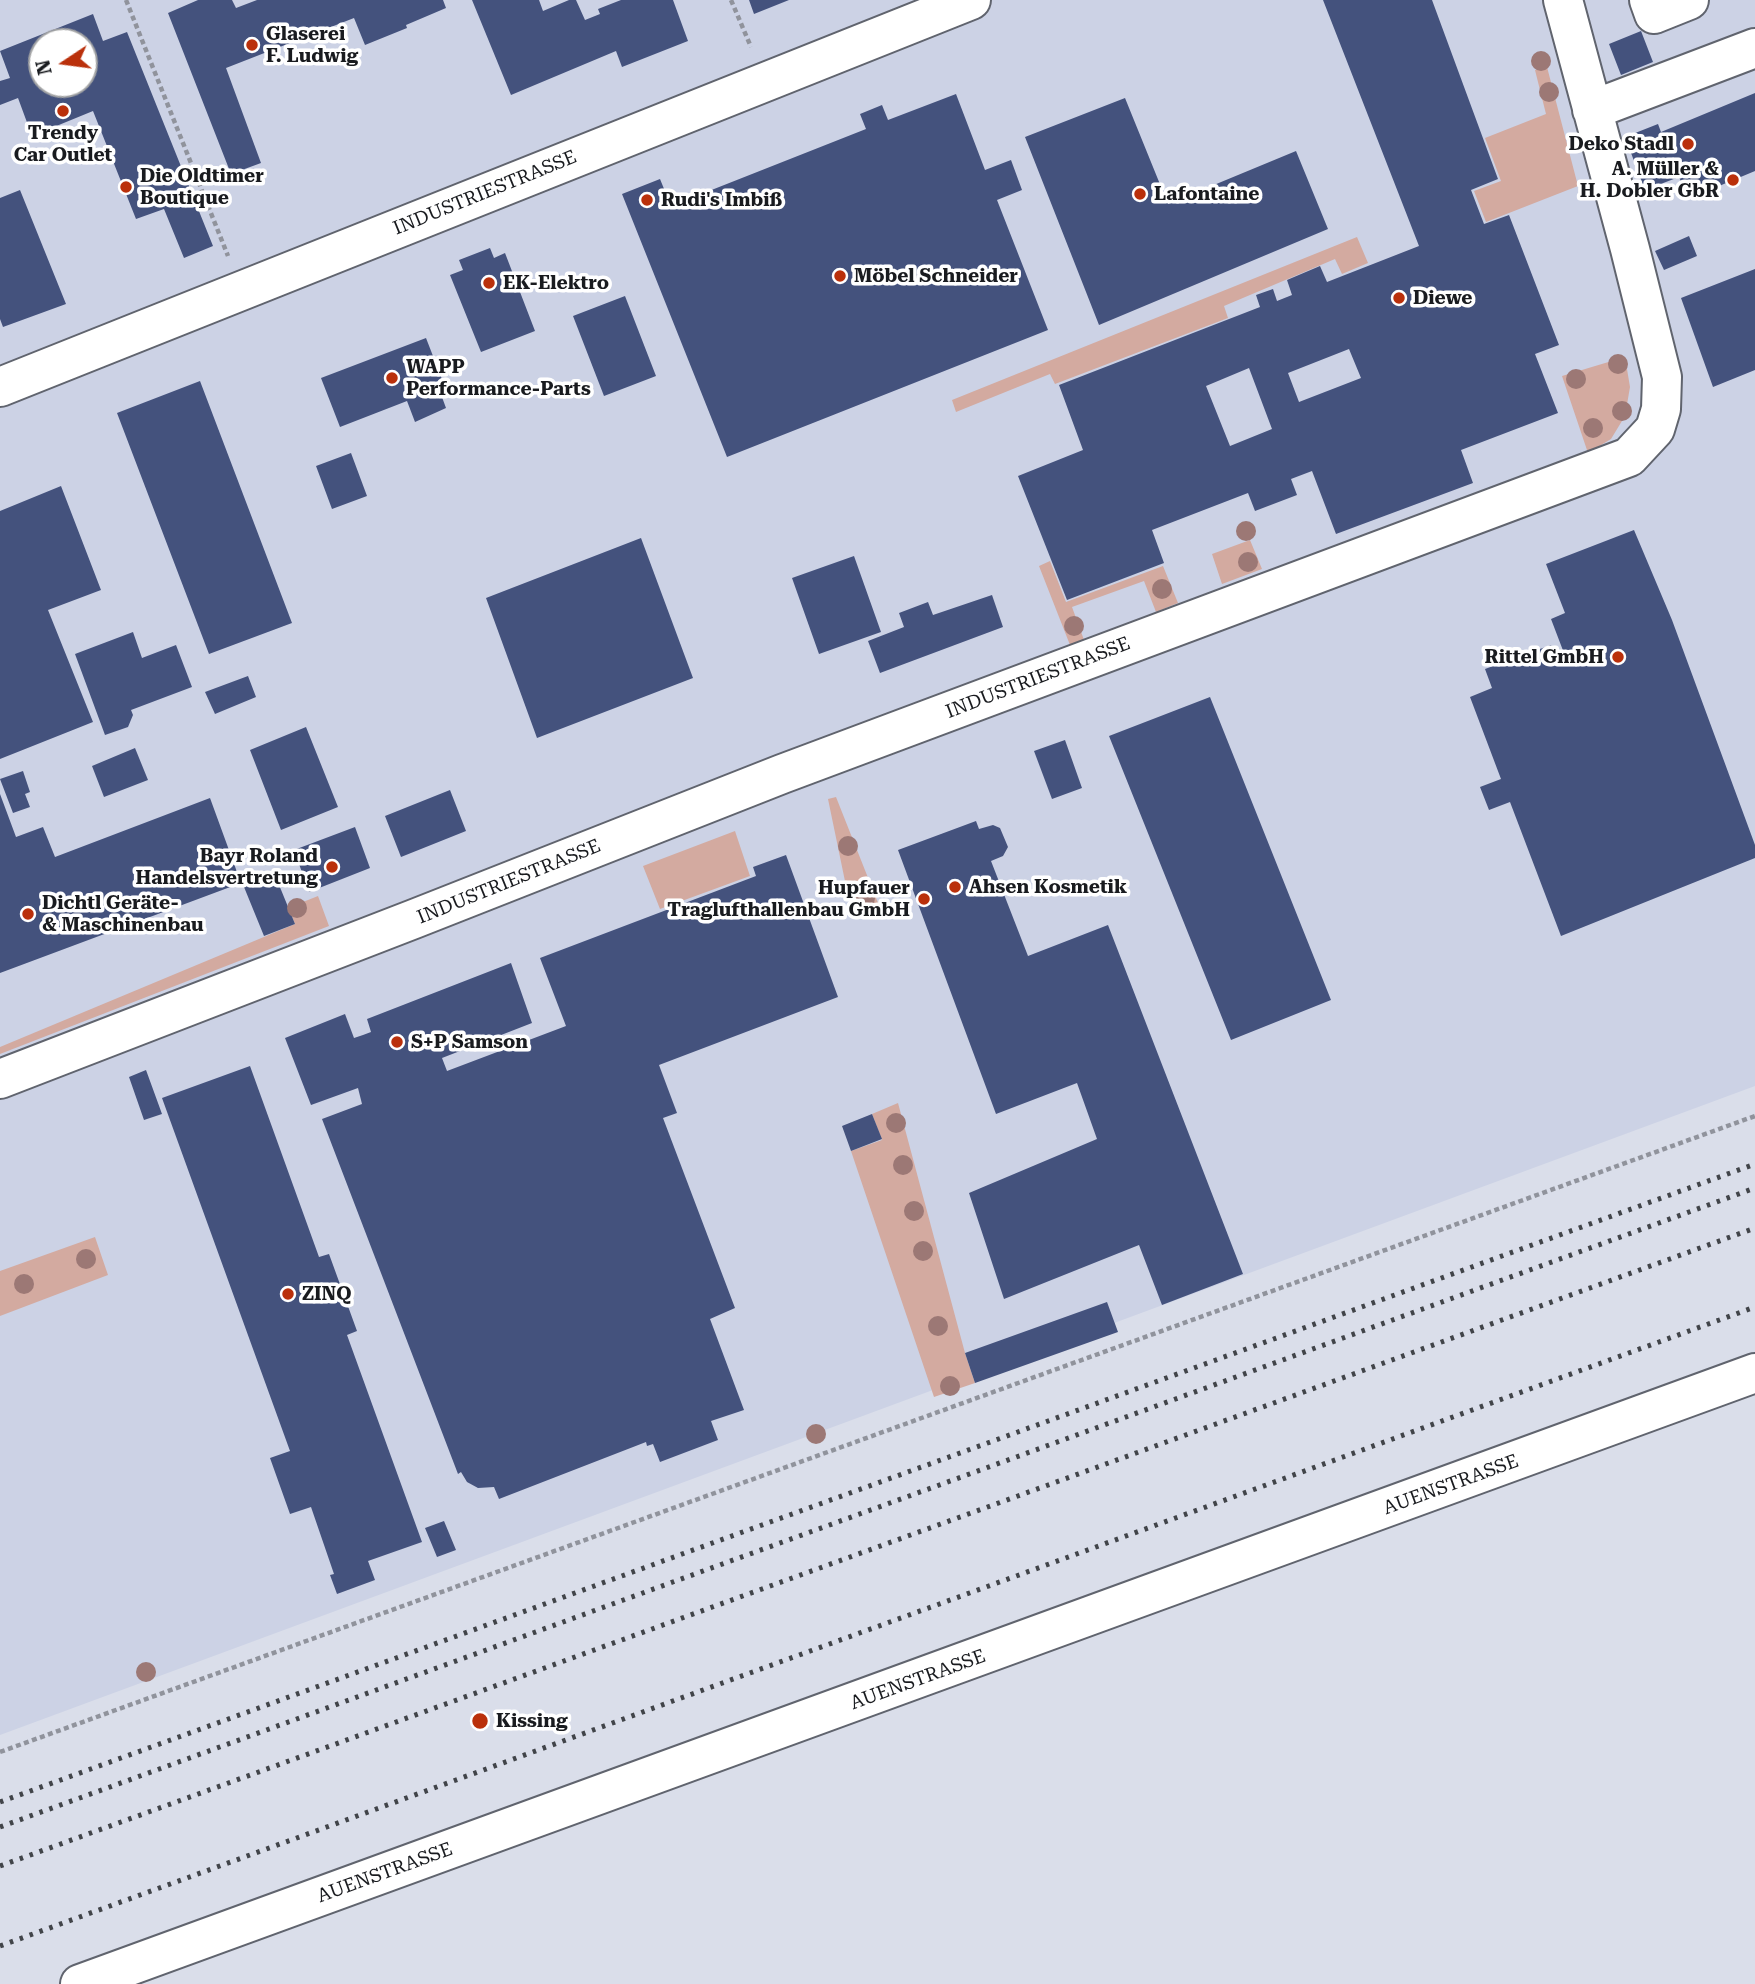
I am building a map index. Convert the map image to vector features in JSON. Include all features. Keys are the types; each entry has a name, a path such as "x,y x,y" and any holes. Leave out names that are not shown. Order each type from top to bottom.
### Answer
{"street":[{"name":"INDUSTRIESTRASSE","path":"0,387 971,0"},
{"name":"INDUSTRIESTRASSE","path":"0,1079 427,915 782,774 1629,457 1655,429 1661,408 1661,376 1563,0"},
{"path":"1649,0 1654,13 1689,0"},
{"path":"1592,110 1755,48"},
{"name":"AUENSTRASSE","path":"80,1984 1755,1373"}],"path":[{"path":"126,0 229,258"},
{"path":"731,0 765,81"},
{"path":"0,1752 1755,1116"}],"shaded area":[{"path":"0,0 1755,0 1755,1086 0,1735"},
{"path":"1547,67 1578,186 1486,222 1474,191 1501,181 1485,138 1546,114 1535,70"},
{"path":"1357,237 1368,263 1342,274 1335,259 1224,306 1228,318 1055,384 1050,374 956,412 952,400"},
{"path":"1625,357 1630,387 1625,416 1611,439 1588,453 1562,376"},
{"path":"1250,540 1262,569 1222,584 1212,554"},
{"path":"1050,561 1066,602 1163,566 1178,603 1156,612 1144,581 1072,607 1084,640 1070,645 1039,566"},
{"path":"836,797 878,903 852,915 828,799"},
{"path":"735,831 750,876 660,909 643,866"},
{"path":"318,896 329,926 0,1054 0,1047 295,924 288,908"},
{"path":"898,1103 975,1383 934,1397 851,1151 882,1140 872,1114"},
{"path":"95,1237 108,1275 0,1316 0,1271"}],"building":[{"path":"198,0 232,0 236,8 257,0 443,0 446,8 365,45 354,18 226,68 261,163 231,174 168,13"},
{"path":"472,0 539,0 543,11 569,0 576,0 585,20 600,14 598,9 621,0 673,0 688,41 622,67 616,51 511,95"},
{"path":"749,0 789,0 754,14"},
{"name":"Diewe","path":"1323,0 1432,0 1498,179 1471,190 1484,224 1509,215 1559,345 1535,354 1558,413 1461,450 1473,483 1336,534 1312,471 1291,479 1297,495 1255,511 1248,493 1152,530 1164,563 1067,600 1018,476 1083,450 1059,385 1260,307 1256,295 1273,289 1277,301 1292,295 1287,280 1320,266 1327,282 1419,246","holes":["1349,349 1361,378 1299,402 1288,373","1249,368 1272,429 1230,446 1206,386"]},
{"path":"93,14 103,41 127,32 213,246 184,258 164,209 136,219 93,111 32,136 18,98 0,105 0,81 10,78 0,51 28,40 28,98 98,98 98,28 58,28"},
{"path":"1641,31 1653,62 1621,75 1609,44"},
{"path":"1755,93 1755,171 1688,199 1679,177 1645,190 1625,137 1658,124 1661,132"},
{"name":"Möbel Schneider","path":"956,94 985,170 1011,160 1022,190 997,200 1048,330 727,457 622,194 660,179 671,206 866,129 860,114 882,105 888,120"},
{"path":"1125,98 1168,204 1296,151 1328,229 1099,325 1025,137"},
{"path":"20,190 66,304 3,327 0,319 0,198"},
{"path":"1689,236 1697,256 1664,270 1655,251"},
{"path":"490,248 494,258 505,253 535,331 481,352 450,275 463,270 459,260"},
{"path":"1755,269 1755,370 1713,387 1681,298"},
{"path":"625,296 656,376 604,396 573,316"},
{"path":"426,338 445,387 439,389 446,408 415,422 407,401 340,427 321,378"},
{"path":"200,381 292,623 209,654 117,413"},
{"path":"351,453 367,496 332,509 316,466"},
{"path":"61,486 101,590 48,610 93,722 0,759 0,511"},
{"path":"1634,530 1672,620 1755,845 1755,858 1561,936 1510,802 1489,810 1480,787 1501,779 1470,697 1492,688 1485,669 1551,645 1558,664 1567,661 1551,619 1565,613 1546,564"},
{"path":"641,538 693,678 537,738 486,598"},
{"path":"854,556 881,632 819,654 792,578"},
{"path":"992,595 1003,627 880,673 868,641 904,627 899,613 928,602 933,615"},
{"path":"133,632 142,658 176,645 192,687 131,710 133,715 128,727 105,735 75,654"},
{"path":"248,676 256,697 215,714 205,692"},
{"path":"1210,697 1331,1000 1231,1040 1109,736"},
{"path":"306,727 338,807 281,830 250,750"},
{"path":"1065,740 1082,788 1052,799 1034,751"},
{"path":"135,748 148,780 104,797 92,766"},
{"path":"23,771 30,792 25,794 30,807 13,813 0,779"},
{"path":"450,790 466,831 401,857 385,816"},
{"path":"0,794 16,837 43,827 55,857 210,798 241,883 0,973"},
{"path":"976,821 979,829 993,825 1000,828 1008,847 1003,856 991,861 1028,956 1108,925 1243,1274 1162,1305 1139,1245 1004,1299 969,1193 1097,1139 1077,1083 996,1114 898,850"},
{"path":"355,827 370,868 309,892 294,850"},
{"path":"786,855 838,997 659,1065 677,1113 663,1118 735,1308 710,1319 744,1410 711,1421 718,1440 660,1462 653,1444 647,1446 646,1442 499,1499 494,1487 478,1488 467,1482 461,1472 458,1474 322,1119 362,1104 358,1088 311,1105 285,1038 345,1014 354,1038 371,1032 367,1019 511,963 532,1023 442,1058 447,1071 566,1026 540,958 756,876 753,867"},
{"path":"275,875 295,924 264,936 244,887"},
{"name":"ZINQ","path":"250,1066 319,1257 329,1254 357,1331 347,1335 422,1542 368,1561 375,1580 337,1594 330,1575 334,1574 311,1507 290,1514 270,1458 290,1451 162,1098"},
{"path":"146,1070 162,1114 144,1120 129,1077"},
{"path":"872,1114 882,1139 851,1151 842,1126"},
{"path":"1107,1302 1118,1332 975,1383 965,1353"},
{"path":"444,1521 456,1550 437,1557 425,1528"}],"railway":[{"path":"0,1802 1755,1164"},
{"path":"0,1827 1755,1188"},
{"path":"0,1866 1755,1228"},
{"path":"0,1946 1755,1307"}],"place":[{"name":"Glaserei F. Ludwig","path":"252,45"},
{"name":"Trendy Car Outlet","path":"63,111"},
{"name":"Deko Stadl","path":"1688,144"},
{"name":"A. Müller & H. Dobler GbR","path":"1733,180"},
{"name":"Die Oldtimer Boutique","path":"126,187"},
{"name":"Lafontaine","path":"1140,194"},
{"name":"Rudi's Imbiß","path":"647,200"},
{"name":"Möbel Schneider","path":"840,276"},
{"name":"EK-Elektro","path":"489,283"},
{"name":"Diewe","path":"1399,298"},
{"name":"WAPP Performance-Parts","path":"392,378"},
{"name":"Rittel GmbH","path":"1618,657"},
{"name":"Bayr Roland Handelsvertretung","path":"332,867"},
{"name":"Ahsen Kosmetik","path":"955,887"},
{"name":"Hupfauer Traglufthallenbau GmbH","path":"924,899"},
{"name":"Dichtl Geräte- & Maschinenbau","path":"28,914"},
{"name":"S+P Samson","path":"397,1042"},
{"name":"ZINQ","path":"288,1294"},
{"name":"Kissing","path":"480,1721"}]}
